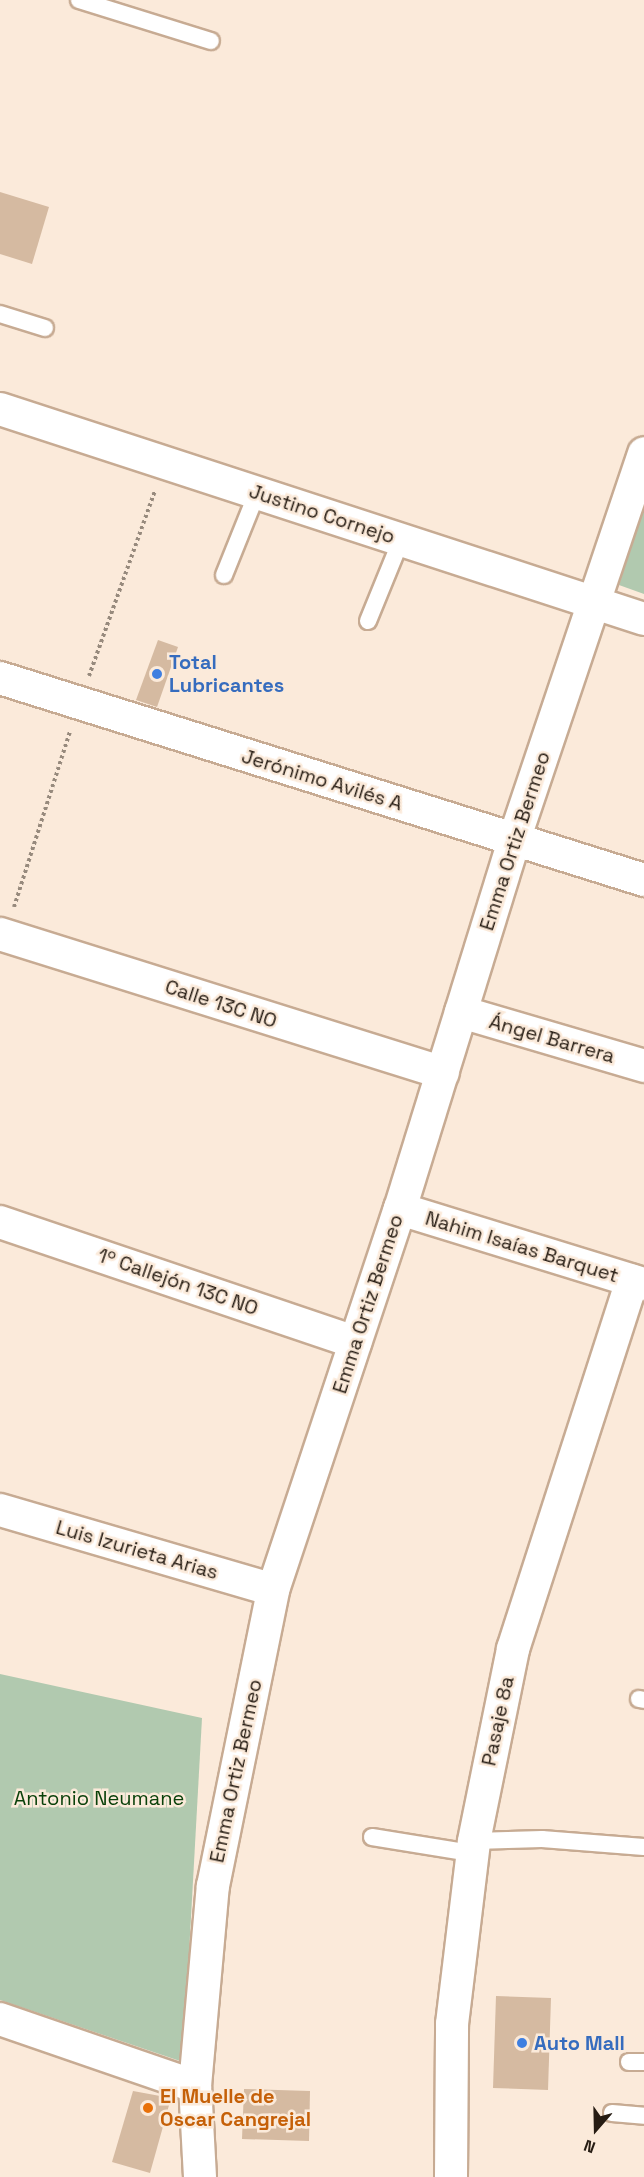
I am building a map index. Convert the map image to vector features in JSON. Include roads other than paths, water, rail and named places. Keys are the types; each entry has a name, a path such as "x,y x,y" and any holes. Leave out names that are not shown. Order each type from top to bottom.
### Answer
{"street":[{"name":"Justino Cornejo","path":"0,409 592,604 644,619"},
{"name":"Emma Ortiz Bermeo","path":"200,2177 195,2086 213,1886 273,1590 400,1209 514,840 644,453"},
{"name":"Jerónimo Avilés A","path":"0,678 644,880"},
{"name":"Calle 13C NO","path":"0,934 443,1073"},
{"name":"Ángel Barrera","path":"461,1012 644,1066"},
{"name":"Nahim Isaías Barquet","path":"400,1209 638,1283"},
{"name":"1º Callejón 13C NO","path":"0,1222 356,1342"},
{"name":"Pasaje 8a","path":"451,2177 452,2024 472,1847 513,1649 638,1283"},
{"name":"Luis Izurieta Arias","path":"0,1510 273,1590"},
{"path":"0,2019 195,2086"}],"lane":[{"path":"79,0 211,41"},
{"path":"0,314 45,328"},
{"path":"224,575 257,493"},
{"path":"368,621 401,540"},
{"path":"372,1837 472,1847 542,1839 644,1847"},
{"path":"612,2113 644,2116"}],"place":[{"name":"Total Lubricantes","path":"157,674"},
{"name":"Auto Mall","path":"522,2043"},
{"name":"El Muelle de Oscar Cangrejal","path":"148,2108"}],"park label":[{"name":"Antonio Neumane","path":"99,1798"}]}
